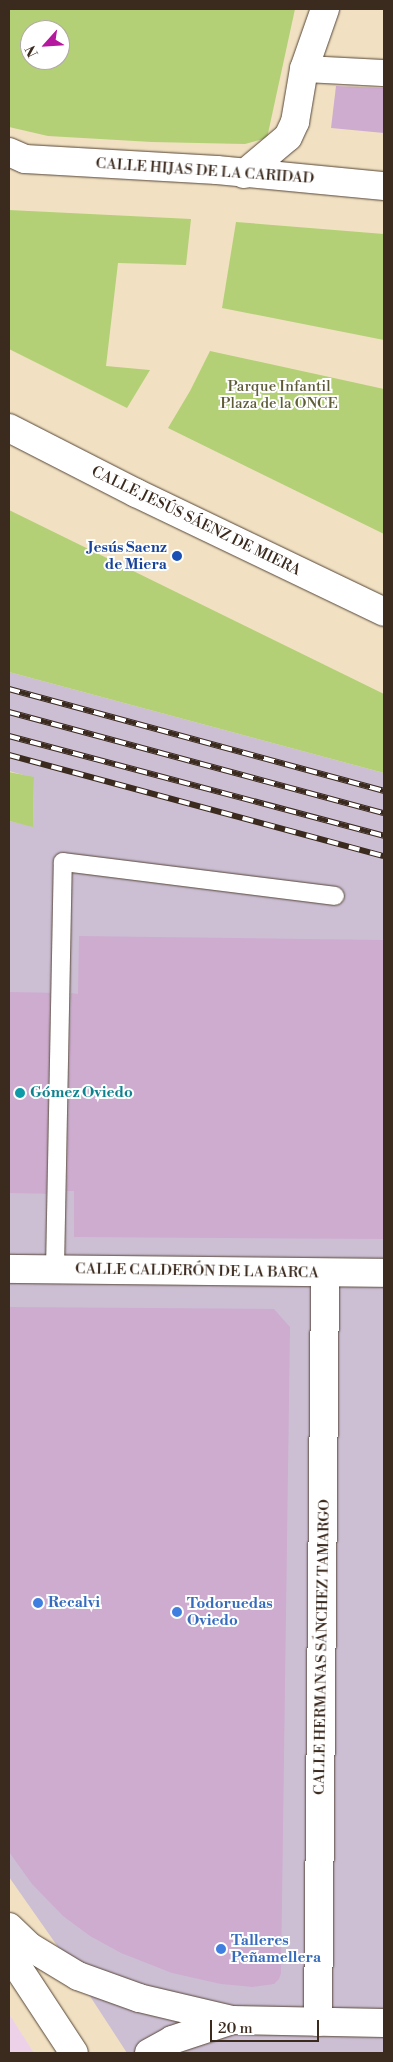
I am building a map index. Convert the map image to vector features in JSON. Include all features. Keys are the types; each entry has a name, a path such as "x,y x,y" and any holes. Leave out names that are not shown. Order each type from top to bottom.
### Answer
{"street":[{"path":"244,174 288,138 295,122 304,69 325,9"},
{"path":"304,69 384,74"},
{"name":"CALLE HIJAS DE LA CARIDAD","path":"14,158 384,186"},
{"name":"CALLE JESÚS SÁENZ DE MIERA","path":"9,428 136,493 384,612"},
{"name":"CALLE CALDERÓN DE LA BARCA","path":"9,1269 384,1273"},
{"name":"CALLE HERMANAS SÁNCHEZ TAMARGO","path":"318,2022 325,1273"},
{"path":"9,1927 30,1947 78,1976 139,1998 232,2020 384,2023"},
{"path":"9,1954 74,2053"},
{"path":"149,2053 172,2040 232,2020"}],"lane":[{"path":"55,1269 63,862 335,896"}],"shaded area":[{"path":"9,672 384,773 384,2053 127,2053 58,1947 9,1877 9,821 33,826 34,778 9,771"},
{"path":"9,2014 34,2053 9,2053"}],"green space":[{"path":"9,9 295,9 267,138 245,144 152,142 48,136 9,127"},
{"path":"9,210 191,219 186,265 118,263 106,366 150,370 127,408 9,349"},
{"path":"236,222 384,234 384,340 222,308"},
{"name":"Parque Infantil Plaza de la ONCE","path":"210,351 384,389 384,534 168,428 190,391"},
{"path":"9,510 384,694 384,773 9,672"},
{"path":"9,772 34,777 33,827 9,821"}],"building":[{"path":"336,86 384,88 384,133 331,128"},
{"path":"79,936 384,940 384,1239 74,1237 74,1191 67,1191 71,993 78,994"},
{"path":"9,992 50,993 46,1194 9,1193"},
{"path":"9,1307 274,1309 290,1327 281,1973 279,1979 274,1984 253,1987 221,1984 172,1973 121,1953 90,1936 63,1916 32,1884 9,1852"}],"railway":[{"path":"9,689 384,791"},
{"path":"9,712 384,813"},
{"path":"9,736 384,836"},
{"path":"9,755 384,856"}],"place":[{"name":"Jesús Saenz de Miera","path":"177,556"},
{"name":"Gómez Oviedo","path":"20,1093"},
{"name":"Recalvi","path":"38,1603"},
{"name":"Todoruedas Oviedo","path":"177,1612"},
{"name":"Talleres Peñamellera","path":"221,1949"}]}
